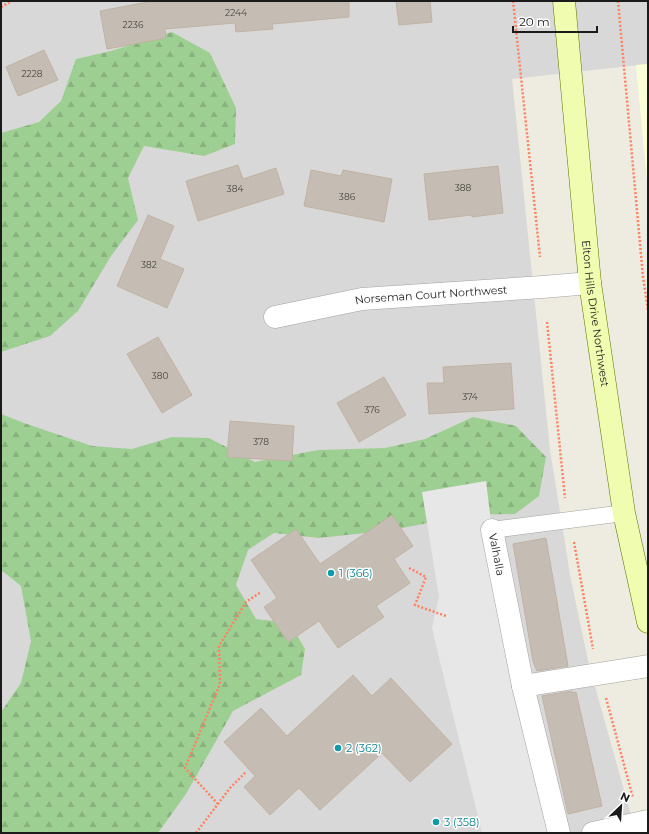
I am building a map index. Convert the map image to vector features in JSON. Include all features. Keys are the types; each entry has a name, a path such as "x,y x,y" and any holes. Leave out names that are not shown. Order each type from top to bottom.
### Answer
{"main road":[{"name":"Elton Hills Drive Northwest","path":"564,1 590,283 624,513 648,622"}],"street":[{"name":"Norseman Court Northwest","path":"275,317 362,299 590,283"},
{"name":"Valhalla","path":"492,530 523,686 559,833"},
{"path":"523,686 648,666"},
{"path":"593,833 648,821"}],"lane":[{"name":"Valhalla","path":"492,530 624,513"}],"path":[{"path":"1,7 12,1"},
{"path":"513,1 540,257"},
{"path":"618,1 642,270 648,310"},
{"path":"547,322 565,499"},
{"path":"409,568 426,577 415,605 446,616"},
{"path":"218,804 185,768 220,684 219,646 246,602 260,592"},
{"path":"196,833 230,788 246,772"}],"shaded area":[{"path":"1,1 648,1 648,64 512,79 550,450 571,580 589,665 636,833 1,833"},
{"path":"648,64 648,192 636,65"},
{"path":"486,481 492,530 559,833 482,833 434,637 432,627 439,597 422,492"}],"green space":[{"path":"172,32 210,53 236,108 235,144 204,156 144,146 128,178 138,220 111,256 78,311 50,336 1,352 1,133 39,122 61,101 76,59 111,51"},
{"path":"1,414 92,446 132,449 172,437 209,438 255,462 318,450 385,448 425,439 473,417 516,426 546,457 539,496 515,514 469,515 392,530 319,538 274,533 248,550 236,585 256,619 290,623 305,649 301,675 233,711 186,794 158,833 1,833 1,712 21,683 31,641 21,586 1,570"}],"building":[{"path":"153,1 349,1 349,17 272,24 273,29 236,32 235,23 165,29 166,38 107,49 100,11"},
{"path":"396,1 430,1 432,22 399,25"},
{"path":"44,50 58,80 18,96 6,67"},
{"path":"238,165 243,179 276,168 284,194 198,221 186,181"},
{"path":"498,166 503,213 429,220 424,174"},
{"path":"311,170 341,176 343,170 392,179 384,222 304,206"},
{"path":"148,215 174,226 160,259 184,269 167,308 117,286"},
{"path":"158,337 192,395 162,413 127,354"},
{"path":"511,363 514,409 429,414 427,383 444,383 443,367"},
{"path":"384,377 406,415 359,442 337,403"},
{"path":"230,421 294,426 292,461 227,457"},
{"name":"1 (366)","path":"392,515 413,546 394,559 410,583 376,606 384,617 338,648 319,621 288,642 264,607 277,598 251,560 296,529 320,564"},
{"path":"546,538 568,666 537,671 533,661 513,544"},
{"name":"2 (362)","path":"353,675 372,696 391,678 452,744 410,782 382,753 320,810 299,788 270,815 244,787 255,776 224,742 261,708 287,736"},
{"path":"572,691 572,693 576,692 602,806 568,814 542,696"}],"place":[{"name":"1 (366)","path":"331,573"},
{"name":"2 (362)","path":"338,748"},
{"name":"3 (358)","path":"436,822"}]}
